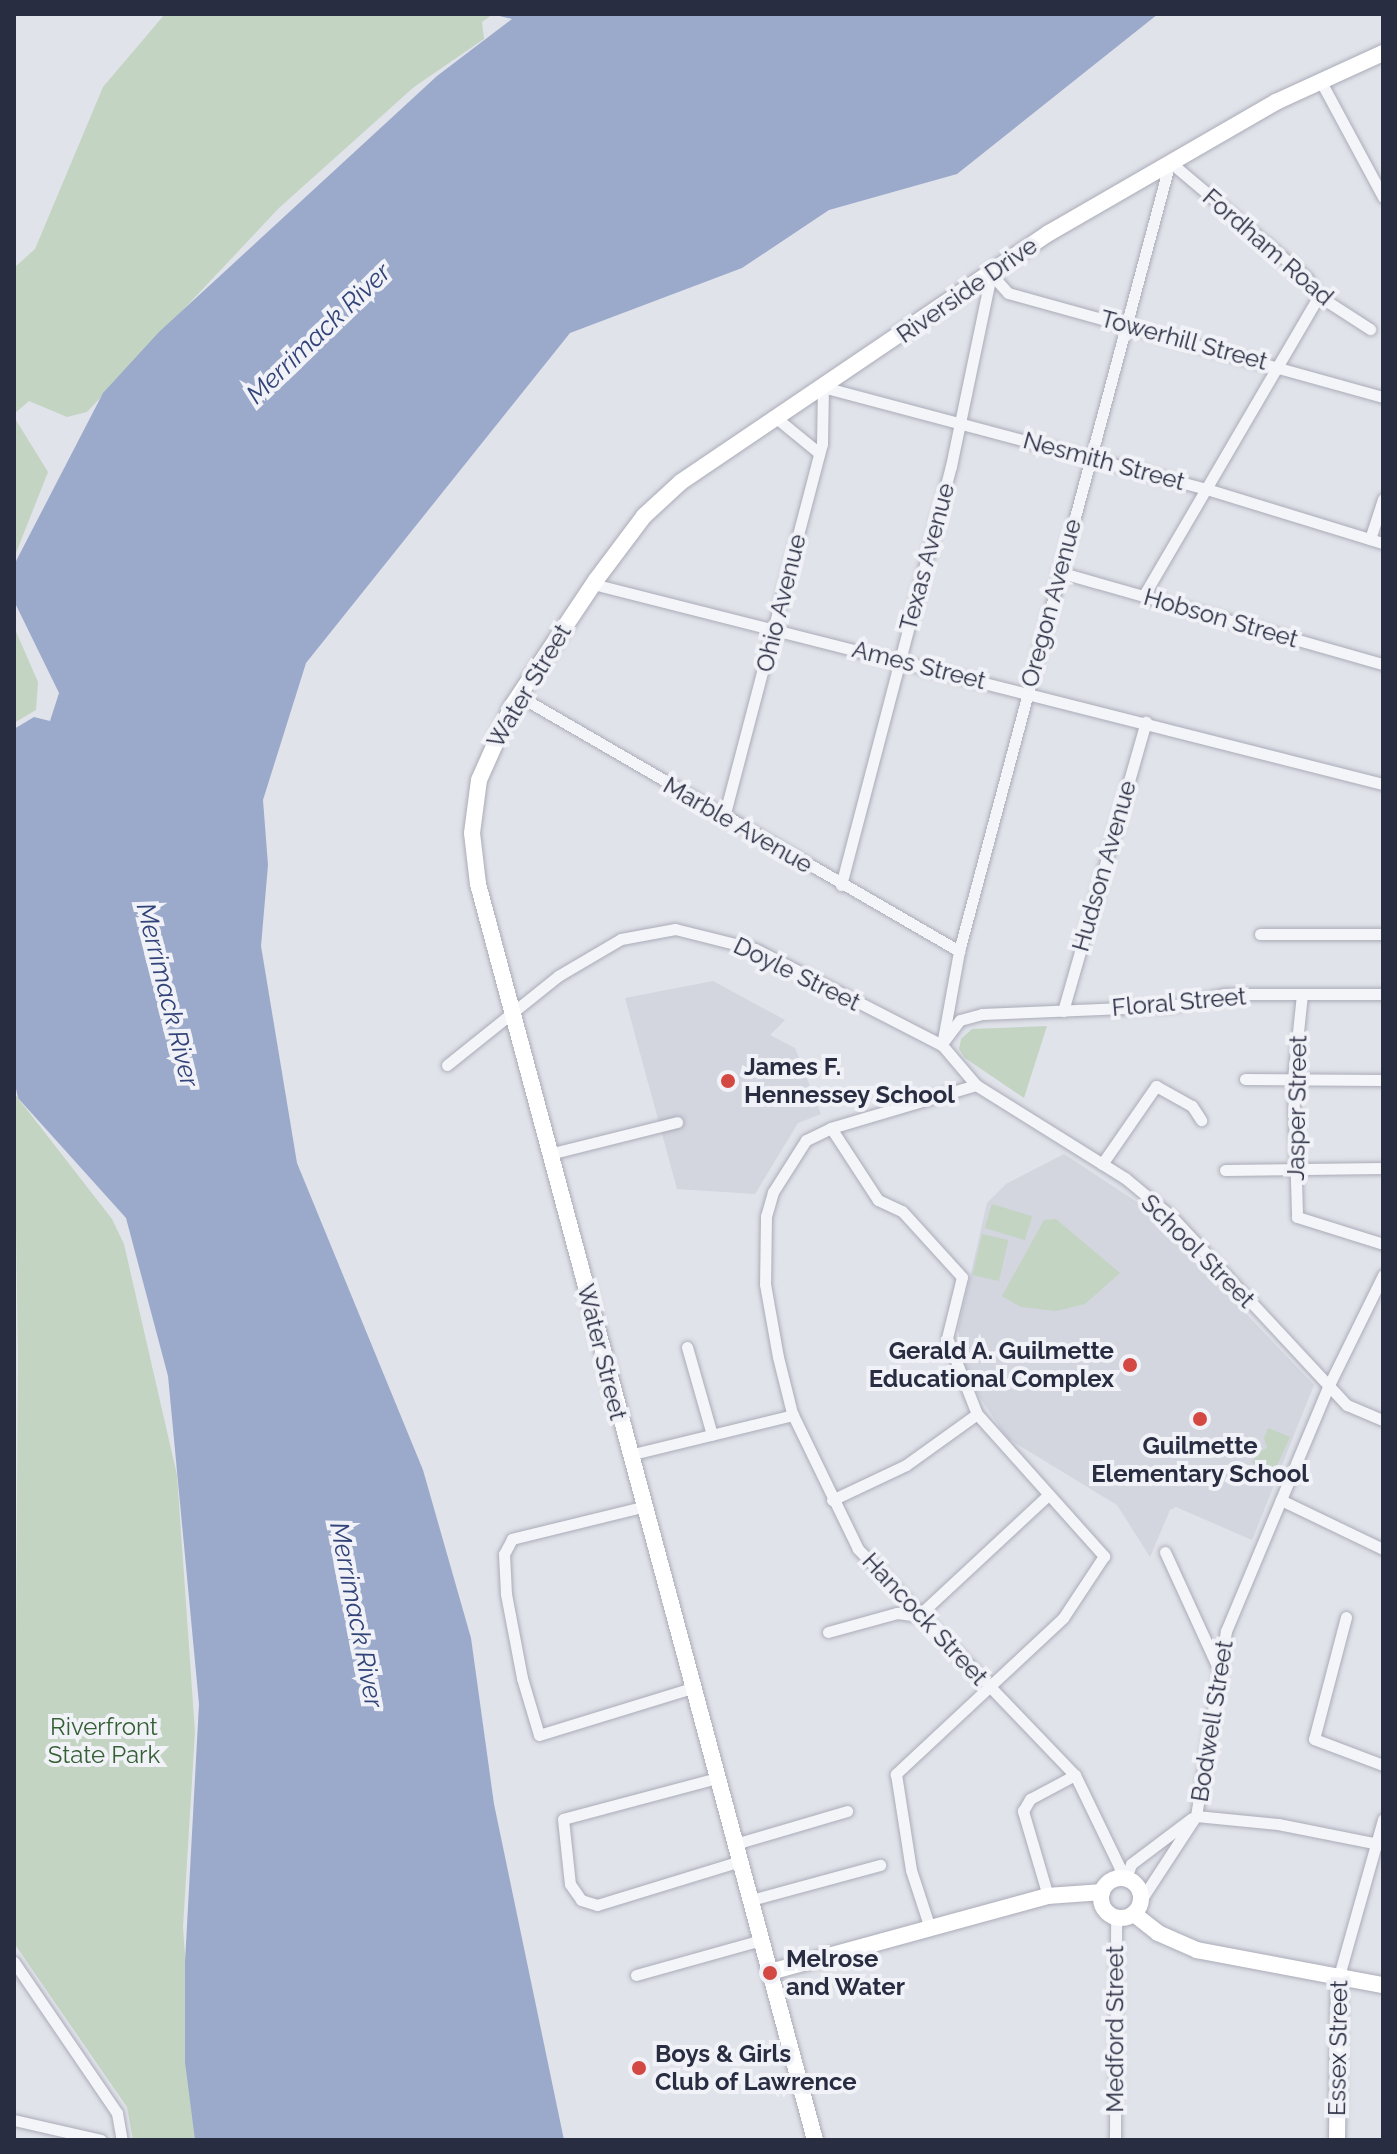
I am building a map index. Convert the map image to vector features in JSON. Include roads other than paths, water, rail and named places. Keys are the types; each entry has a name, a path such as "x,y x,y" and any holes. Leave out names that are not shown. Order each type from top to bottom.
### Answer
{"main road":[{"name":"Riverside Drive","path":"593,584 622,543 662,499 775,417 1049,233 1320,80 1383,53"},
{"name":"Water Street","path":"593,584 519,696 483,767 472,833 478,884 642,1507 815,2140"},
{"path":"770,1972 1048,1896 1102,1892 1122,1878 1137,1885 1138,1907 1158,1933 1197,1950 1383,1985"},
{"path":"1102,1892 1102,1904 1116,1918 1138,1907"},
{"name":"Essex Street","path":"1337,2140 1339,1976"}],"street":[{"path":"1320,80 1383,197"},
{"name":"Fordham Road","path":"1170,162 1306,277 1319,296 1370,329"},
{"name":"Oregon Avenue","path":"942,1045 959,951 1170,162"},
{"name":"Towerhill Street","path":"991,274 1008,293 1383,397"},
{"name":"Texas Avenue","path":"841,885 961,423 991,274"},
{"path":"1144,595 1319,296"},
{"name":"Nesmith Street","path":"823,387 1207,489 1383,543"},
{"name":"Ohio Avenue","path":"724,817 819,453 826,415 823,387"},
{"path":"775,417 819,453"},
{"path":"1370,539 1383,499"},
{"name":"Hobson Street","path":"1059,572 1383,664"},
{"name":"Ames Street","path":"593,584 1383,784"},
{"name":"Marble Avenue","path":"519,696 959,951"},
{"name":"Hudson Avenue","path":"1063,1011 1146,722"},
{"name":"Doyle Street","path":"447,1065 599,948 650,930 675,929 755,949 942,1045"},
{"path":"1260,934 1383,934"},
{"name":"Floral Street","path":"942,1045 960,1020 982,1014 1171,1006 1224,994 1383,994"},
{"name":"Jasper Street","path":"1302,994 1293,1079 1298,1221 1383,1244"},
{"name":"School Street","path":"942,1045 976,1085 1102,1164 1172,1217 1328,1387 1347,1405 1383,1420"},
{"path":"1245,1079 1383,1080"},
{"name":"Hancock Street","path":"976,1085 831,1128 806,1140 773,1192 766,1216 765,1284 793,1415 832,1500 875,1571 1075,1775 1122,1878"},
{"path":"1102,1164 1156,1086 1192,1106 1201,1120"},
{"path":"549,1154 677,1122"},
{"path":"831,1128 878,1200 902,1211 962,1277 947,1338 977,1414 1104,1556 1063,1618 896,1774 911,1870 930,1928"},
{"path":"1225,1170 1383,1168"},
{"name":"Bodwell Street","path":"1138,1907 1196,1816 1226,1631 1328,1387 1383,1275"},
{"path":"687,1347 712,1435"},
{"path":"832,1500 907,1464 977,1414"},
{"path":"629,1455 793,1415"},
{"path":"828,1632 897,1613 918,1616 1048,1495"},
{"path":"1281,1500 1383,1549"},
{"path":"642,1507 512,1539 504,1554 511,1632 539,1735 692,1688"},
{"path":"1165,1552 1218,1669"},
{"path":"1346,1617 1314,1739 1383,1765"},
{"path":"1048,1896 1023,1811 1030,1799 1075,1775"},
{"path":"717,1778 563,1819 570,1884 581,1900 597,1905 740,1861"},
{"path":"735,1844 847,1811"},
{"path":"1196,1816 1278,1824 1379,1844"},
{"name":"Bodwell Street","path":"1122,1878 1131,1864 1196,1816"},
{"name":"Essex Street","path":"1339,1976 1379,1844 1383,1819"},
{"path":"751,1900 880,1865"},
{"name":"Medford Street","path":"1115,2140 1116,1918"},
{"path":"636,1975 761,1940"},
{"path":"14,1962 117,2113 122,2140"},
{"path":"14,2120 101,2140"}],"water":[{"name":"Merrimack River","path":"491,14 1158,14 957,174 829,210 742,268 570,333 306,663 263,800 268,865 261,946 297,1163 423,1470 471,1638 494,1804 564,2140 195,2140 185,2062 185,1962 199,1704 168,1376 126,1218 18,1098 14,1079 14,729 34,717 50,721 59,693 14,601 14,565 103,393 159,332 437,76 512,19"}],"place":[{"name":"James F. Hennessey School","path":"728,1081"},
{"name":"Gerald A. Guilmette Educational Complex","path":"1130,1365"},
{"name":"Guilmette Elementary School","path":"1200,1419"},
{"name":"Melrose and Water","path":"770,1973"},
{"name":"Boys & Girls Club of Lawrence","path":"639,2068"}],"park label":[{"name":"Riverfront State Park","path":"104,1741"}]}
